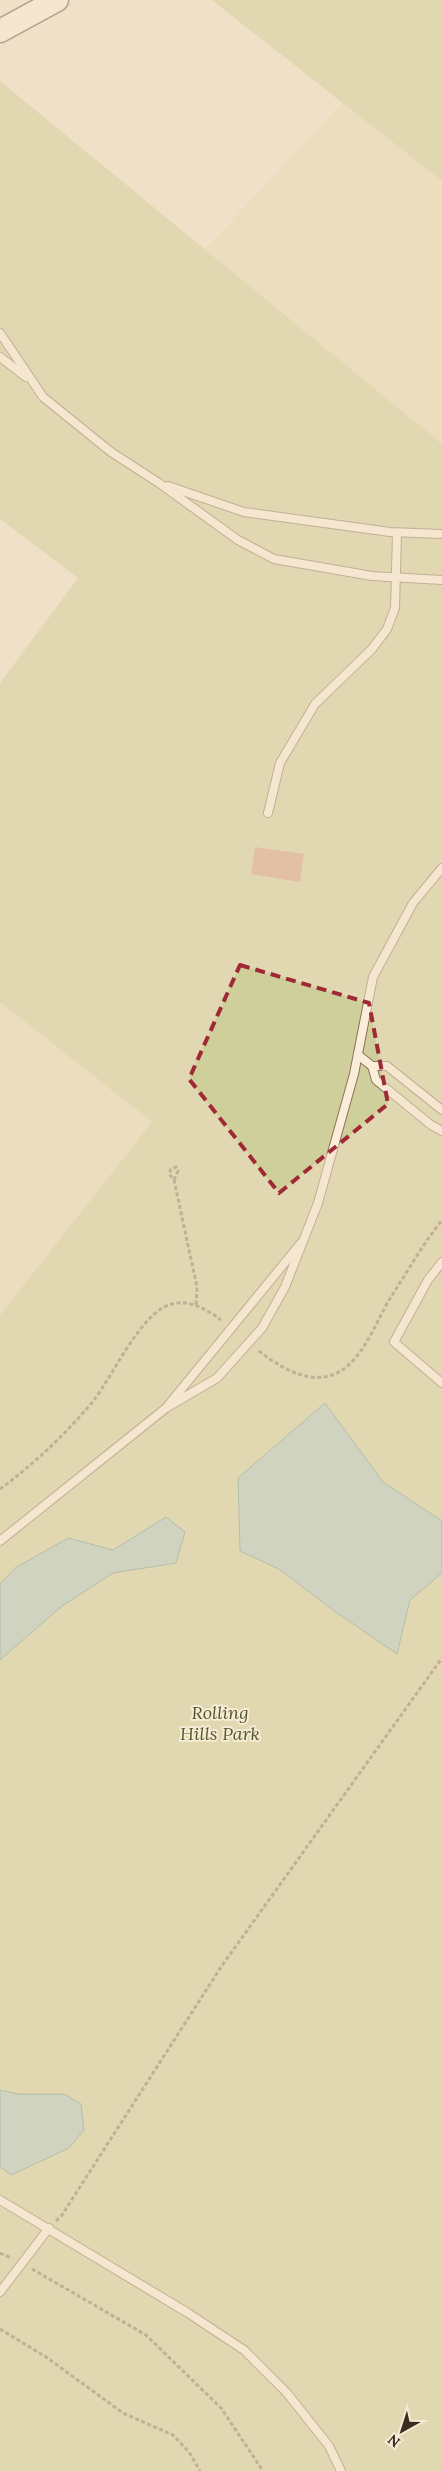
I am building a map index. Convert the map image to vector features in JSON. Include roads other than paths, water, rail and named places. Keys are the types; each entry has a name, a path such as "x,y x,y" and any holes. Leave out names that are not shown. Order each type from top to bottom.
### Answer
{"main road":[{"path":"0,31 57,0"}],"lane":[{"path":"0,333 30,381 43,397 110,452 159,483 238,540 274,559 372,576 442,580"},
{"path":"0,357 30,381"},
{"path":"159,483 244,512 398,532 442,534"},
{"path":"268,813 280,763 315,704 372,649 387,629 395,608 398,532"},
{"path":"0,1541 166,1408 217,1378 250,1344 262,1328 285,1287 318,1203 358,1055 373,977 413,903 442,868"},
{"path":"358,1055 372,1066 376,1080 431,1125 442,1131"},
{"path":"372,1066 387,1066 442,1110"},
{"path":"166,1408 302,1243"},
{"path":"442,1262 428,1280 394,1342 442,1383"},
{"path":"0,2200 188,2312 244,2350 287,2393 329,2446 342,2471"},
{"path":"0,2292 48,2228"}],"park label":[{"name":"Rolling Hills Park","path":"220,1724"}]}
